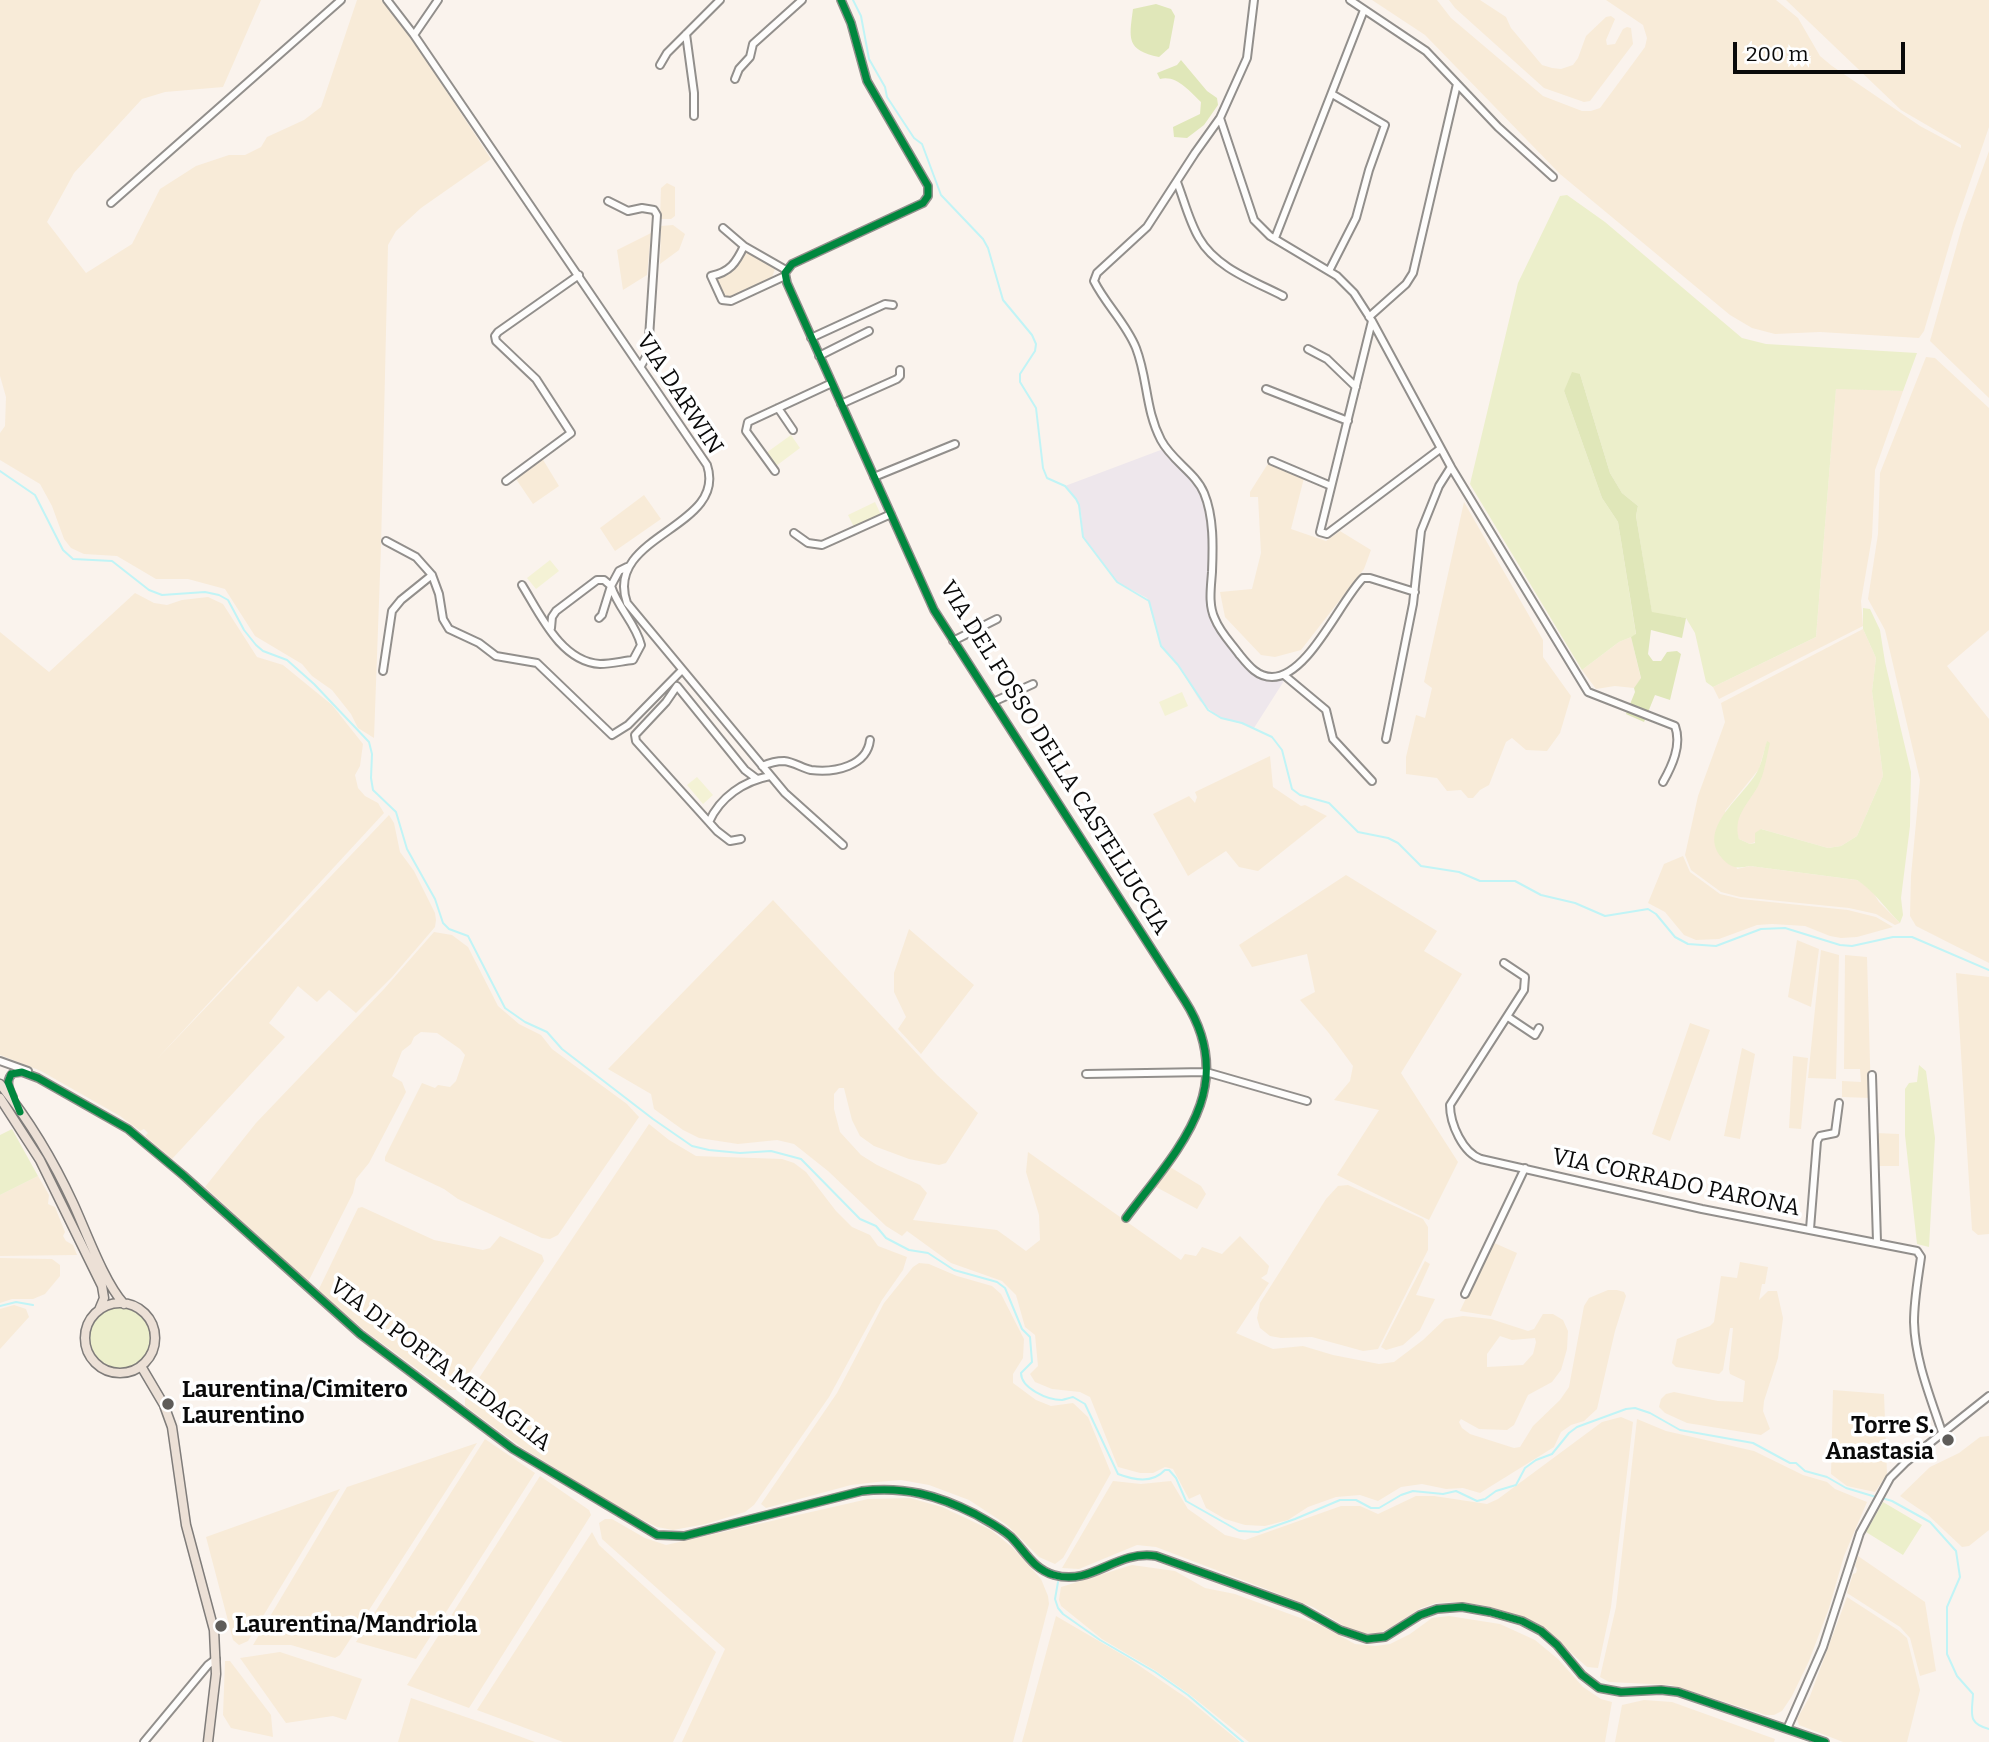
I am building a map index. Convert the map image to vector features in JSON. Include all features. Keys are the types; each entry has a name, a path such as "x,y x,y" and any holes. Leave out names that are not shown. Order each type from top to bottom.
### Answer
{"main road":[{"path":"0,1084 64,1184 111,1286 124,1304"},
{"path":"0,1098 40,1160 102,1286 104,1296 99,1310"},
{"path":"124,1304 141,1310 153,1325 155,1343 148,1360 141,1367 121,1374 111,1372 93,1360 85,1340 91,1318 99,1310 110,1305 124,1304"},
{"path":"141,1367 164,1405 172,1427 186,1525 212,1619 216,1659 208,1742"}],"street":[{"path":"111,203 341,0"},
{"name":"VIA DARWIN","path":"387,0 414,35 704,459 709,478 704,495 695,508 638,554 627,568 619,571 611,586"},
{"path":"414,35 438,0"},
{"path":"660,65 667,53 720,0"},
{"path":"735,79 739,69 750,57 753,44 803,0"},
{"path":"744,246 732,267 710,276 722,300 732,301 786,273 795,262 923,203 929,196 928,186 916,163 865,78 841,0"},
{"path":"1254,0 1247,58 1220,118 1147,227 1097,273 1094,280 1121,320 1136,349 1149,411 1161,439 1205,495 1211,527 1211,603 1214,618 1254,671 1268,677 1284,675 1311,651 1362,579 1370,578 1415,592"},
{"path":"1350,0 1422,47 1498,127 1553,177"},
{"path":"1275,239 1364,10"},
{"path":"686,34 694,93 694,116"},
{"path":"1440,449 1327,534 1322,534 1319,530 1371,319 1406,284 1413,273 1457,84"},
{"path":"1329,271 1356,218 1368,170 1385,125 1332,94"},
{"path":"1220,118 1251,215 1263,230 1275,239 1329,271 1352,290 1371,319 1440,449 1588,692 1675,726 1678,735 1676,750 1672,767 1663,782"},
{"path":"1177,182 1198,236 1210,253 1231,269 1283,296"},
{"path":"608,201 628,211 649,208 657,215 648,353 641,366"},
{"path":"723,228 744,246 786,273"},
{"name":"VIA DEL FOSSO DELLA CASTELLUCCIA","path":"786,273 811,338 934,610 1190,1009 1204,1044 1206,1072 1202,1100 1192,1127 1126,1218"},
{"path":"506,481 571,433 536,379 495,336 579,275"},
{"path":"811,338 885,304 893,305"},
{"path":"819,356 869,331"},
{"path":"1308,349 1325,358 1356,387"},
{"path":"841,404 897,380 900,370"},
{"path":"775,471 746,428 748,422 832,383"},
{"path":"1266,389 1348,421"},
{"path":"778,408 793,430"},
{"path":"874,477 955,444"},
{"path":"1272,461 1331,486"},
{"path":"1386,739 1415,592 1422,524 1451,467"},
{"path":"794,533 808,543 822,545 891,514"},
{"path":"386,541 416,557 432,575 437,585 443,619 449,629 479,643 496,656 537,663 612,735 628,725 682,670"},
{"path":"627,568 624,587 627,603 770,776 798,807 843,845"},
{"path":"383,671 392,611 406,595 423,585 432,575"},
{"path":"522,585 551,630 563,647 585,660 599,664 633,660 641,645 639,635 616,602 611,586 604,580 593,581 556,611 552,617 551,630"},
{"path":"423,585 437,585"},
{"path":"599,618 611,586"},
{"path":"953,641 997,619"},
{"path":"1284,675 1326,710 1333,739 1372,781"},
{"path":"993,702 1033,684"},
{"path":"741,839 727,840 635,735 677,686 745,771 757,779"},
{"path":"762,766 788,761 810,769 831,770 858,762 866,755 870,740"},
{"path":"709,822 715,808 734,791 757,779 770,776"},
{"name":"VIA CORRADO PARONA","path":"1504,963 1525,977 1526,982 1508,1017 1451,1101 1450,1111 1456,1130 1471,1155 1702,1209 1910,1248 1920,1253 1914,1313 1915,1338 1925,1382 1942,1432"},
{"path":"1508,1017 1535,1035 1539,1028"},
{"name":"VIA DI PORTA MEDAGLIA","path":"0,1061 23,1069 135,1133 360,1334 513,1449 657,1535 684,1535 862,1491 885,1489 917,1492 946,1500 992,1524 1012,1538 1036,1566 1057,1576 1085,1575 1133,1555 1156,1556 1301,1608 1340,1630 1367,1639 1385,1637 1432,1610 1455,1607 1479,1609 1522,1621 1541,1631 1557,1644 1582,1675 1604,1690 1674,1691 1825,1742"},
{"path":"20,1112 8,1085 9,1076 22,1072 38,1078"},
{"path":"1086,1074 1206,1072 1307,1101"},
{"path":"1872,1075 1877,1242"},
{"path":"1810,1229 1817,1141 1820,1136 1835,1133 1839,1103"},
{"path":"1465,1294 1525,1168"},
{"path":"1787,1729 1823,1647 1860,1533 1884,1489 1900,1467 1989,1396"},
{"path":"144,1742 208,1665 216,1659"}],"shaded area":[{"path":"0,0 261,0 223,87 165,92 142,99 74,173 47,222 86,273 132,244 160,189 196,166 229,155 245,155 261,147 267,137 304,120 321,107 357,0 382,0 417,46 491,159 421,208 396,231 388,245 374,738 358,728 351,714 332,690 312,676 302,664 255,636 225,589 188,579 156,579 117,556 84,554 71,548 64,539 52,506 40,484 0,460 0,433 5,426 6,397 0,376"},
{"path":"1372,0 1437,0 1451,18 1543,96 1582,111 1591,111 1600,108 1645,47 1647,38 1643,25 1606,0 1776,0 1798,18 1820,56 1832,66 1920,126 1961,148 1961,145 1901,110 1786,0 1989,0 1989,127 1954,229 1924,331 1919,338 1820,332 1775,334 1752,328 1730,315 1560,174 1425,35"},
{"path":"1449,0 1480,0 1506,17 1511,28 1542,65 1552,68 1561,69 1573,65 1586,36 1606,17 1615,19 1606,40 1607,45 1615,44 1623,29 1627,27 1631,28 1633,44 1590,101 1584,102 1544,88"},
{"path":"1989,151 1989,398 1930,341 1963,223"},
{"path":"667,183 675,187 675,216 671,219 660,219 661,188"},
{"path":"673,225 685,234 679,250 660,264 661,226"},
{"path":"651,233 647,275 623,290 617,250"},
{"path":"748,252 775,269 771,280 728,298 723,295 714,277"},
{"path":"1926,357 1935,358 1989,408 1989,630 1947,666 1989,719 1989,963 1916,926 1910,916 1920,780 1885,630 1868,599 1878,534 1880,473"},
{"path":"1836,388 1903,391 1875,470 1872,537 1861,601 1863,626 1719,699 1713,687 1816,637"},
{"path":"791,435 800,448 776,466 766,453"},
{"path":"1166,448 1197,481 1210,517 1213,613 1219,627 1254,671 1268,677 1289,673 1254,728 1217,716 1200,701 1178,665 1161,646 1147,598 1117,582 1083,537 1081,512 1076,499 1065,486"},
{"path":"542,458 559,486 533,504 516,479"},
{"path":"1269,462 1304,478 1291,529 1326,541 1340,531 1371,550 1364,569 1301,650 1275,657 1261,655 1225,617 1220,592 1252,589 1261,553 1258,497 1250,497 1250,492"},
{"path":"644,495 661,519 615,551 600,528"},
{"path":"875,502 881,515 854,527 848,515"},
{"path":"1464,502 1543,640 1543,657 1571,696 1560,733 1547,751 1526,750 1512,738 1506,742 1489,785 1473,798 1468,798 1461,790 1447,791 1437,778 1406,774 1406,757 1416,715 1425,718 1432,688 1424,682"},
{"path":"550,560 559,571 536,589 527,578"},
{"path":"135,593 154,603 167,605 208,597 223,604 257,657 283,665 332,705 363,744 360,766 355,775 358,788 365,796 378,803 384,813 156,1060 389,815 394,823 400,852 414,871 436,920 435,927 392,977 356,1013 329,990 317,1002 298,986 269,1023 285,1037 172,1159 145,1136 148,1133 144,1129 140,1131 120,1116 41,1071 0,1055 0,632 49,672"},
{"path":"1863,629 1876,658 1872,691 1883,776 1857,836 1841,846 1828,848 1761,829 1755,842 1750,844 1739,839 1736,830 1738,815 1760,782 1767,741 1759,769 1725,811 1737,869 1750,866 1857,880 1871,889 1879,902 1900,923 1895,925 1876,914 1849,908 1740,897 1721,892 1691,870 1685,855 1698,796 1725,722 1721,703"},
{"path":"1631,637 1641,679 1634,688 1615,686 1596,689 1582,670 1619,642"},
{"path":"1182,692 1188,706 1165,716 1159,702"},
{"path":"1270,756 1273,787 1301,806 1305,805 1327,816 1258,871 1239,867 1226,851 1188,876 1153,814 1189,796 1195,803 1195,792"},
{"path":"697,777 713,795 703,804 687,785"},
{"path":"1683,856 1690,872 1720,894 1741,899 1848,910 1876,917 1893,927 1857,937 1841,938 1805,926 1772,924 1757,925 1719,939 1696,940 1684,935 1665,912 1648,903 1664,864"},
{"path":"1346,875 1437,931 1424,951 1462,974 1401,1073 1458,1162 1429,1220 1337,1175 1379,1110 1334,1100 1350,1081 1353,1066 1300,1000 1315,992 1307,954 1252,967 1239,945"},
{"path":"773,900 937,1075 978,1113 946,1163 939,1165 909,1159 874,1146 860,1136 852,1120 844,1088 839,1088 834,1094 834,1109 840,1132 861,1155 920,1185 927,1193 913,1220 997,1230 1026,1251 1040,1240 1039,1215 1026,1172 1028,1152 1181,1260 1185,1254 1196,1256 1202,1247 1222,1254 1240,1236 1269,1266 1267,1274 1261,1278 1269,1283 1236,1333 1273,1349 1303,1346 1379,1364 1394,1362 1445,1319 1463,1316 1491,1319 1528,1331 1534,1329 1543,1314 1553,1314 1563,1320 1568,1331 1567,1349 1561,1370 1552,1382 1528,1395 1514,1425 1507,1430 1479,1429 1461,1419 1459,1422 1470,1434 1514,1448 1520,1447 1533,1426 1560,1400 1569,1387 1584,1306 1589,1298 1608,1290 1617,1290 1624,1292 1626,1296 1597,1409 1584,1421 1561,1432 1554,1447 1480,1493 1463,1488 1446,1489 1422,1484 1401,1487 1378,1501 1360,1495 1336,1497 1308,1507 1288,1520 1265,1526 1245,1525 1225,1519 1206,1508 1200,1494 1189,1499 1173,1469 1165,1467 1153,1473 1140,1473 1118,1467 1090,1397 1080,1392 1052,1389 1035,1382 1030,1374 1038,1366 1035,1335 1025,1327 1016,1295 1002,1281 951,1263 907,1231 902,1236 886,1226 828,1171 794,1144 777,1140 738,1144 699,1138 654,1109 651,1094 608,1069","holes":["1500,1336 1512,1340 1535,1338 1533,1354 1523,1365 1487,1367 1487,1354"]},
{"path":"909,929 974,985 921,1054 898,1029 906,1017 894,992 894,973"},
{"path":"434,932 452,935 468,947 498,1006 519,1024 541,1035 552,1049 627,1104 639,1117 558,1235 550,1239 542,1238 385,1161 422,1083 435,1088 438,1085 450,1087 456,1081 465,1055 437,1033 421,1032 402,1051 392,1076 402,1082 406,1092 369,1163 356,1179 353,1193 308,1282 205,1187 256,1123 384,989"},
{"path":"1797,940 1819,949 1811,1007 1788,997"},
{"path":"1821,950 1839,955 1836,1079 1808,1078"},
{"path":"1845,955 1867,957 1871,1098 1842,1097 1842,1081 1861,1082 1860,1069 1844,1069"},
{"path":"1956,973 1989,977 1989,1234 1978,1235 1972,1230"},
{"path":"1690,1023 1710,1030 1670,1141 1652,1134"},
{"path":"1742,1048 1755,1054 1740,1139 1724,1136"},
{"path":"1793,1056 1808,1058 1801,1129 1789,1128"},
{"path":"649,1124 696,1156 782,1159 794,1163 806,1172 852,1227 870,1235 878,1246 907,1257 903,1270 882,1300 829,1397 754,1505 745,1512 706,1524 673,1530 657,1527 630,1514 524,1449 465,1406 465,1399"},
{"path":"1876,1133 1899,1134 1899,1166 1877,1166"},
{"path":"1170,1167 1201,1186 1206,1194 1197,1209 1156,1187"},
{"path":"38,1176 49,1195 48,1204 55,1207 65,1232 63,1236 73,1245 77,1255 0,1256 0,1195"},
{"path":"1348,1185 1423,1219 1428,1227 1428,1250 1378,1349 1363,1351 1312,1337 1270,1336 1260,1328 1257,1318 1260,1303 1326,1199 1338,1186"},
{"path":"362,1207 434,1240 483,1250 490,1248 500,1236 542,1255 544,1261 458,1390 446,1390 368,1333 318,1291 358,1208"},
{"path":"1492,1242 1517,1253 1491,1316 1460,1311"},
{"path":"0,1258 52,1259 60,1265 60,1276 45,1294 33,1299 12,1299 0,1303"},
{"path":"1425,1261 1430,1264 1416,1295 1435,1299 1420,1330 1403,1345 1386,1350 1381,1347"},
{"path":"1740,1262 1768,1267 1759,1300 1768,1291 1777,1291 1783,1318 1778,1358 1764,1401 1763,1411 1770,1429 1761,1435 1687,1423 1665,1413 1659,1407 1666,1394 1674,1392 1718,1401 1743,1402 1745,1381 1730,1374 1729,1369 1733,1328 1730,1328 1723,1370 1719,1374 1676,1367 1672,1363 1677,1339 1714,1322 1721,1276 1737,1278"},
{"path":"919,1263 992,1286 1001,1294 1024,1339 1023,1358 1013,1374 1013,1383 1036,1400 1051,1406 1073,1403 1088,1417 1111,1473 1063,1558 1055,1564 1039,1557 1007,1525 969,1500 929,1485 901,1480 877,1482 851,1485 766,1508 761,1504 837,1393 884,1303"},
{"path":"14,1305 26,1309 29,1317 0,1349 0,1309"},
{"path":"1833,1390 1884,1394 1887,1474 1875,1492 1847,1486 1831,1474"},
{"path":"1621,1417 1633,1422 1611,1607 1598,1668 1587,1667 1537,1623 1482,1605 1436,1603 1421,1608 1379,1633 1362,1634 1313,1607 1156,1547 1137,1545 1079,1569 1062,1568 1113,1481 1141,1484 1171,1481 1188,1509 1225,1535 1245,1540 1341,1506 1360,1506 1378,1514 1416,1496 1487,1504 1498,1499 1602,1422"},
{"path":"1637,1419 1666,1431 1754,1451 1867,1502 1844,1556 1829,1608 1809,1661 1792,1696 1782,1711 1774,1715 1766,1715 1671,1685 1609,1682 1600,1677 1616,1607"},
{"path":"1989,1436 1989,1530 1969,1546 1962,1547 1928,1515 1900,1496 1930,1467 1959,1453 1980,1437"},
{"path":"485,1439 535,1473 416,1659 356,1642"},
{"path":"477,1443 340,1655 335,1658 291,1645 253,1645 347,1487"},
{"path":"540,1476 589,1510 591,1515 469,1708 407,1685"},
{"path":"340,1489 248,1641 239,1645 233,1640 206,1537"},
{"path":"910,1498 942,1507 991,1530 1012,1547 1041,1579 1049,1604 1013,1742 682,1742 725,1649 602,1539 599,1523 612,1519 645,1538 666,1545 868,1499"},
{"path":"592,1532 599,1545 716,1652 673,1742 563,1742 477,1710"},
{"path":"1858,1556 1925,1602 1936,1671 1920,1676 1910,1638 1900,1627 1847,1593 1853,1574 1856,1573"},
{"path":"1132,1565 1175,1571 1205,1588 1235,1594 1320,1625 1355,1644 1390,1644 1432,1618 1449,1616 1500,1624 1535,1640 1558,1659 1583,1687 1601,1699 1612,1702 1605,1742 1249,1742 1189,1694 1102,1639 1061,1606 1061,1587"},
{"path":"1847,1597 1907,1638 1920,1690 1907,1742 1843,1742 1799,1725 1797,1719 1810,1696"},
{"path":"1056,1616 1128,1658 1188,1699 1240,1742 1022,1742"},
{"path":"280,1652 362,1679 346,1720 333,1716 286,1723 240,1658"},
{"path":"225,1661 230,1661 271,1715 273,1737 231,1728 223,1715"},
{"path":"411,1698 483,1723 535,1742 398,1742"},
{"path":"1644,1700 1672,1702 1775,1739 1774,1742 1615,1742 1622,1705"}],"green space":[{"path":"1156,4 1171,9 1175,16 1169,48 1159,57 1140,51 1132,42 1131,36 1133,9"},
{"path":"1181,60 1207,91 1217,98 1218,105 1204,125 1187,138 1174,137 1173,127 1200,114 1201,102 1182,85 1172,79 1160,79 1157,73 1177,65"},
{"path":"1567,195 1605,222 1742,338 1766,344 1917,353 1903,391 1836,389 1816,637 1713,687 1706,682 1695,633 1686,618 1652,613 1636,516 1638,506 1622,493 1610,473 1580,374 1564,391 1602,498 1618,522 1636,635 1619,642 1582,670 1470,484 1518,283 1560,196"},
{"path":"1572,372 1580,374 1610,473 1622,493 1638,506 1636,516 1652,612 1686,618 1682,638 1651,630 1648,654 1653,661 1661,661 1667,652 1677,651 1681,654 1670,700 1655,695 1644,722 1626,714 1635,692 1634,688 1641,678 1631,637 1636,634 1618,522 1602,498 1564,391"},
{"path":"1863,608 1870,609 1880,630 1911,772 1910,826 1901,898 1903,915 1900,923 1874,894 1857,880 1750,866 1734,867 1721,857 1715,845 1719,822 1753,778 1767,741 1770,743 1762,777 1738,822 1739,839 1750,844 1755,843 1755,833 1761,829 1828,848 1841,846 1857,836 1883,776 1872,691 1876,658 1863,629"},
{"path":"1919,1065 1926,1071 1935,1138 1929,1247 1917,1244 1905,1135 1905,1089 1909,1083 1917,1082"},
{"path":"12,1129 38,1176 0,1195 0,1135"},
{"path":"114,1308 126,1308 145,1321 150,1338 148,1350 137,1363 126,1368 114,1368 95,1355 90,1344 90,1332 103,1313"},
{"path":"1883,1502 1922,1525 1903,1555 1866,1532"}],"waterway":[{"path":"853,0 861,16 869,59 885,87 887,97 914,138 922,144 941,195 983,239 1003,300 1032,335 1036,344 1035,351 1020,374 1020,382 1036,408 1043,468 1047,478 1065,486 1076,499 1083,537 1117,582 1149,601 1161,646 1178,665 1208,710 1221,718 1242,723 1272,737 1282,750 1292,789 1300,795 1329,803 1358,832 1388,838 1398,843 1421,866 1459,872 1480,881 1515,881 1541,895 1575,903 1605,916 1648,909 1656,914 1675,937 1688,944 1716,946 1761,929 1785,928 1840,945 1852,946 1893,937 1912,937 1989,970"},
{"path":"0,471 35,495 63,550 73,559 112,561 149,590 162,595 205,592 228,600 244,630 256,645 263,651 287,660 314,684 369,742 373,790 396,812 407,849 435,899 443,923 449,929 468,936 505,1008 525,1022 547,1032 562,1049 692,1146 740,1153 771,1151 801,1159 860,1219 876,1226 886,1238 909,1250 928,1253 954,1270 997,1282 1005,1288 1022,1329 1030,1337 1032,1362 1021,1373 1025,1384 1042,1395 1062,1400 1073,1397 1085,1404 1118,1474 1149,1479 1169,1470 1176,1478 1186,1501 1239,1531 1258,1532 1340,1500 1356,1500 1371,1508 1379,1508 1413,1491 1443,1494 1456,1491 1477,1501 1485,1499 1496,1491 1516,1485 1525,1468 1552,1454 1577,1427 1635,1408 1680,1430 1753,1443 1790,1463 1796,1463 1805,1471 1876,1497"},
{"path":"0,1306 16,1302 33,1305"},
{"path":"1882,1498 1930,1522 1956,1551 1960,1577 1947,1607 1947,1654 1957,1676 1973,1694 1974,1721 1989,1729"},
{"path":"1058,1582 1055,1599 1063,1614 1188,1695 1243,1742"}],"cycle path":[{"path":"841,0 851,23 867,81 928,186 928,196 923,203 792,264 785,273 787,283 934,610 1185,1001 1201,1033 1206,1063 1204,1091 1195,1117 1164,1168 1126,1218"},
{"path":"20,1112 8,1082 11,1074 22,1072 38,1078 128,1129 360,1334 513,1449 657,1535 684,1536 862,1491 906,1491 961,1507 993,1524 1011,1537 1035,1564 1054,1575 1081,1576 1128,1558 1156,1556 1301,1608 1340,1630 1367,1639 1385,1637 1420,1615 1437,1609 1462,1607 1490,1612 1522,1621 1541,1631 1557,1645 1582,1675 1599,1688 1621,1692 1678,1692 1825,1742"}],"place":[{"name":"Laurentina/Cimitero Laurentino","path":"168,1404"},
{"name":"Torre S. Anastasia","path":"1948,1440"},
{"name":"Laurentina/Mandriola","path":"221,1626"}]}
